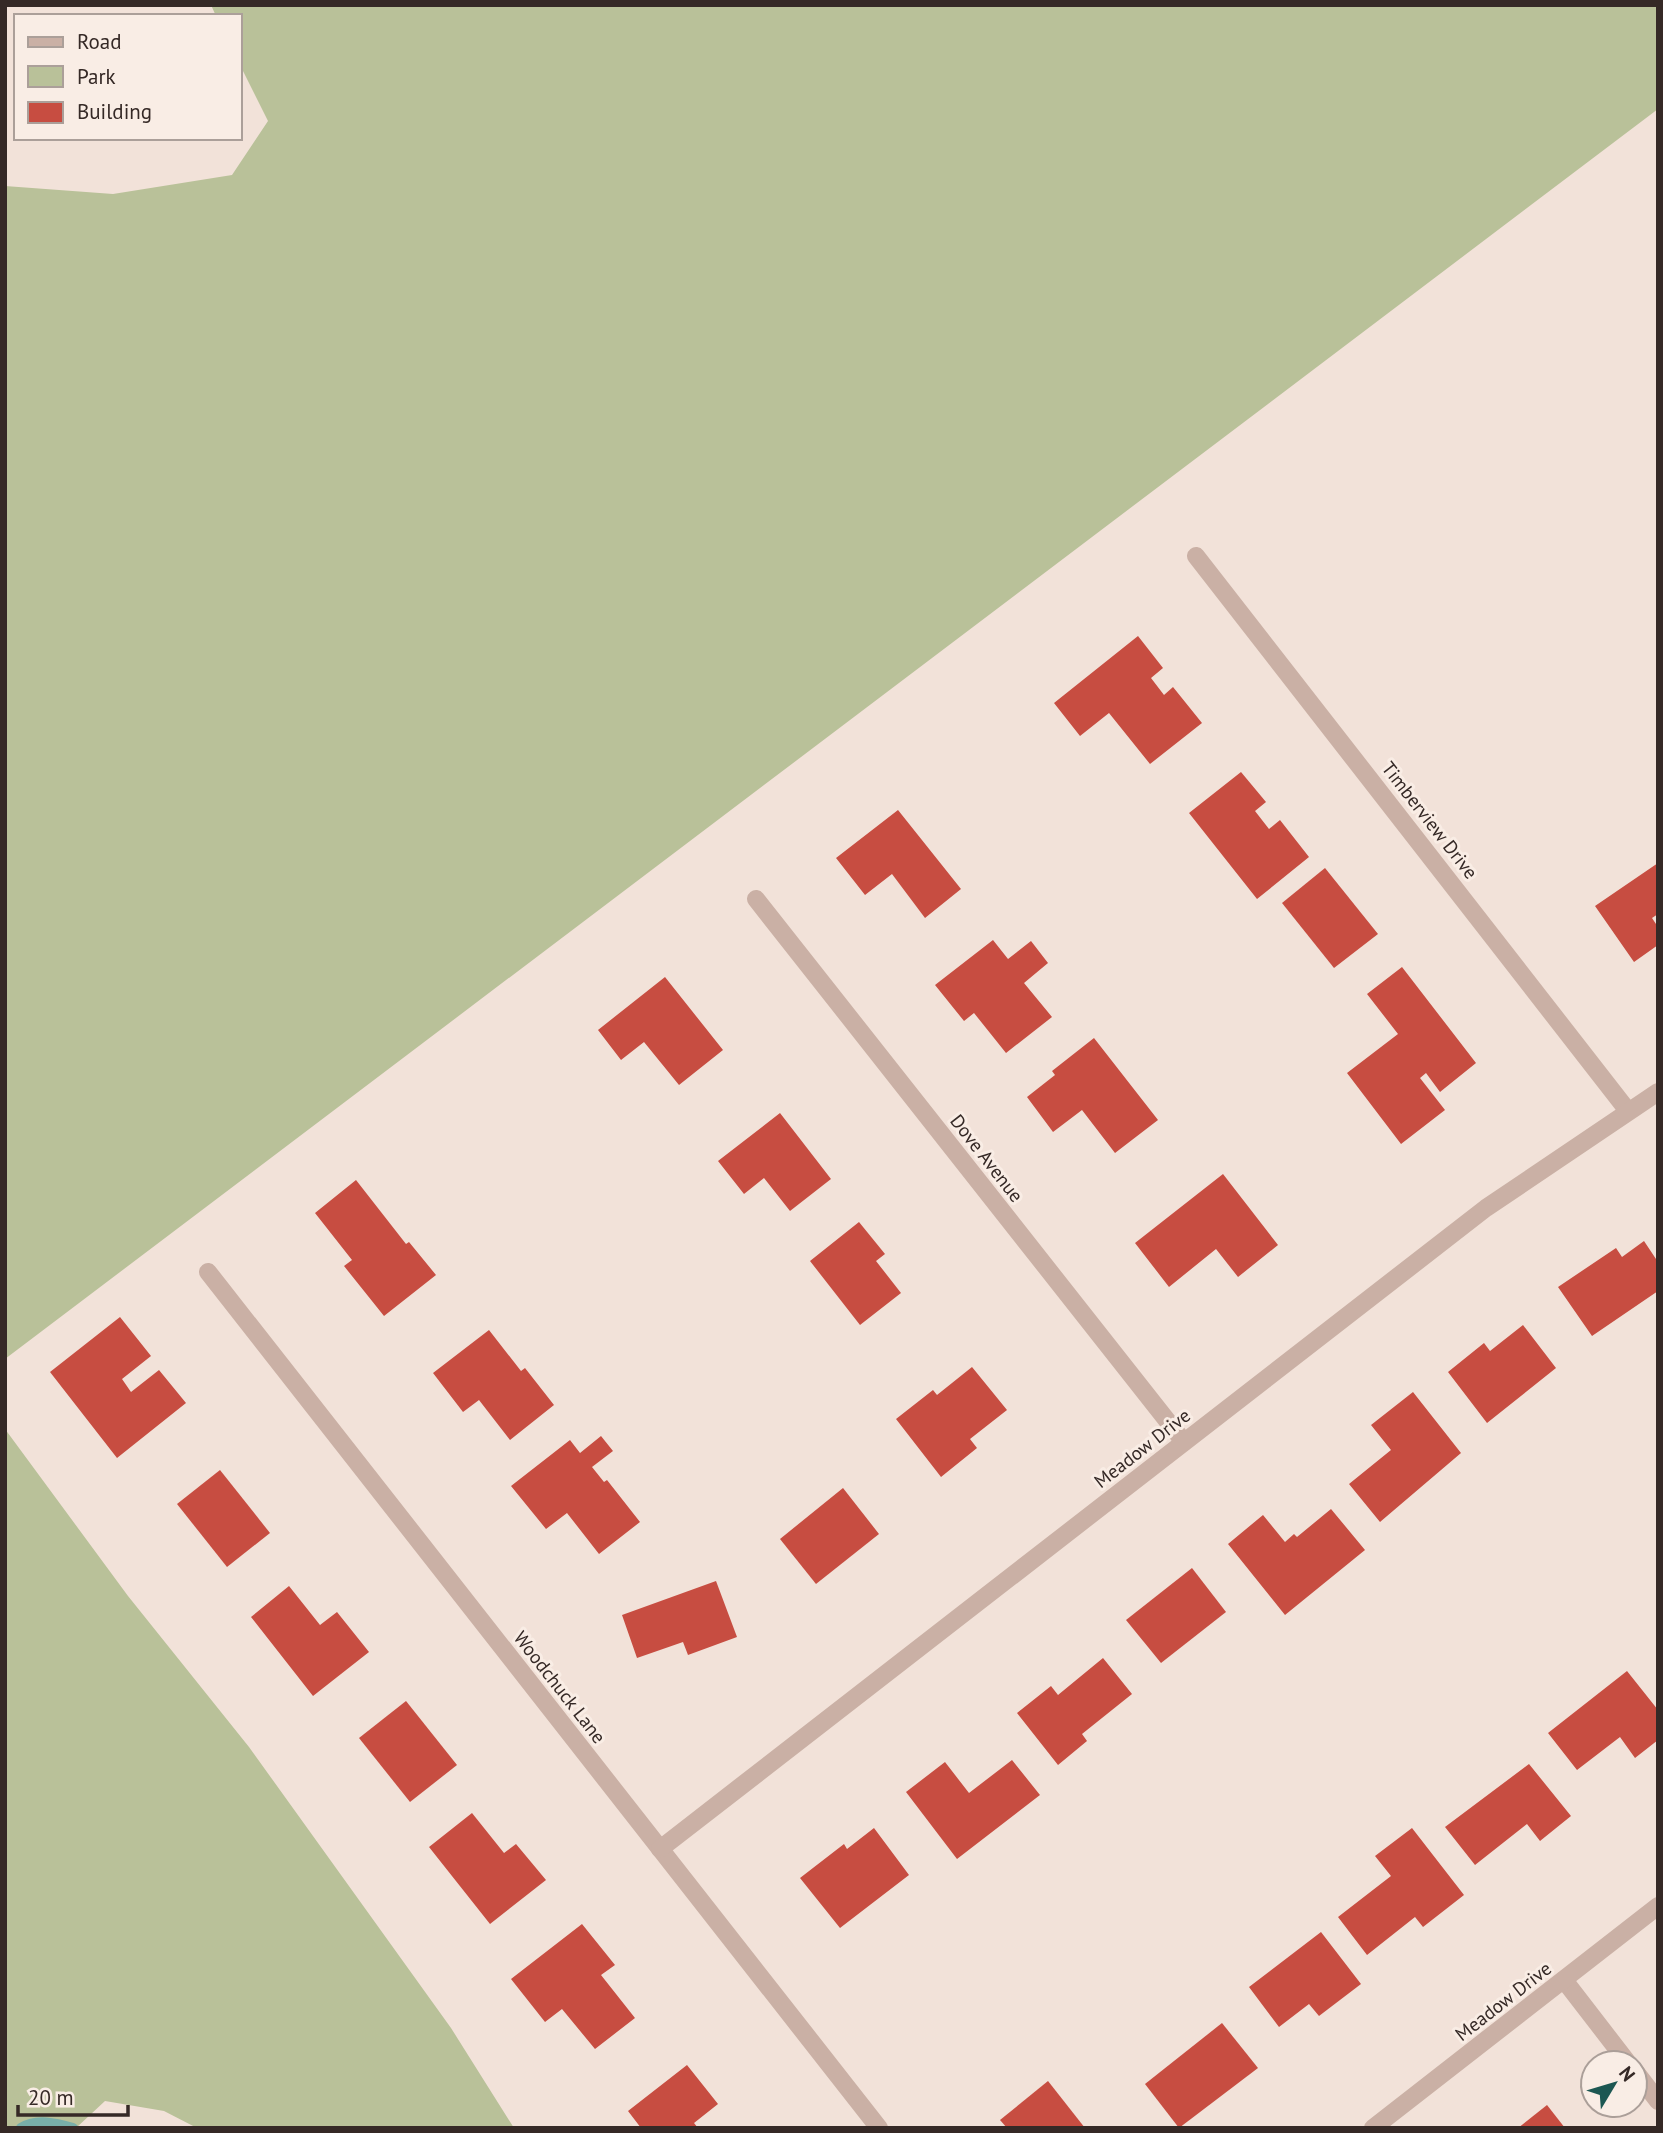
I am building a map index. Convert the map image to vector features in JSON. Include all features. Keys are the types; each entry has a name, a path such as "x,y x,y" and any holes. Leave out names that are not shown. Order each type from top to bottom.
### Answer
{"street":[{"name":"Timberview Drive","path":"1196,556 1628,1111"},
{"name":"Dove Avenue","path":"756,899 1184,1442"},
{"name":"Meadow Drive","path":"660,1849 1486,1208 1658,1092"},
{"name":"Woodchuck Lane","path":"208,1272 879,2128"},
{"name":"Meadow Drive","path":"1373,2128 1658,1906"},
{"path":"1564,1980 1618,2049"}],"green space":[{"path":"211,5 1658,5 1658,109 5,1359 5,186 113,194 232,175 268,121 242,69 242,14 215,14"},
{"path":"5,1429 128,1596 249,1747 451,2028 514,2128 197,2128 164,2111 105,2101 76,2128 5,2128"}],"building":[{"path":"1138,636 1163,668 1151,678 1164,695 1173,687 1202,723 1150,764 1109,713 1080,736 1054,703"},
{"path":"1241,772 1266,802 1255,811 1269,829 1280,820 1309,857 1257,899 1189,813"},
{"path":"898,810 961,889 925,918 892,874 865,895 836,858"},
{"path":"1658,863 1658,914 1652,918 1658,927 1658,945 1634,962 1595,906"},
{"path":"1325,868 1378,934 1334,968 1282,903"},
{"path":"993,940 1008,959 1031,941 1048,963 1024,983 1052,1017 1006,1053 974,1013 964,1021 935,985"},
{"path":"1402,967 1476,1063 1440,1092 1426,1073 1420,1078 1445,1110 1401,1144 1347,1073 1398,1034 1367,994"},
{"path":"665,977 723,1050 679,1085 644,1042 621,1060 598,1030"},
{"path":"1094,1038 1158,1120 1115,1153 1082,1110 1053,1132 1027,1097 1055,1075 1052,1071"},
{"path":"780,1113 831,1179 790,1211 764,1178 744,1194 718,1161"},
{"path":"1223,1174 1278,1245 1238,1277 1216,1249 1169,1287 1135,1243"},
{"path":"356,1180 406,1244 409,1242 436,1275 384,1316 344,1266 352,1260 315,1213"},
{"path":"859,1222 885,1254 876,1261 901,1293 860,1325 810,1261"},
{"path":"1644,1241 1658,1262 1658,1291 1592,1336 1558,1287 1616,1248 1622,1257"},
{"path":"120,1317 151,1356 122,1379 131,1392 159,1370 186,1403 117,1458 50,1372"},
{"path":"1523,1325 1556,1368 1487,1423 1448,1372 1484,1343 1490,1351"},
{"path":"489,1330 521,1371 525,1368 554,1405 510,1440 479,1400 463,1412 433,1373"},
{"path":"972,1367 1007,1410 970,1439 977,1448 941,1477 896,1419 933,1390 937,1395"},
{"path":"1413,1392 1461,1453 1380,1522 1349,1484 1391,1450 1371,1425"},
{"path":"601,1436 613,1451 592,1467 604,1482 607,1480 640,1522 599,1554 567,1513 546,1529 511,1486 570,1440 580,1453"},
{"path":"220,1470 270,1533 227,1567 177,1504"},
{"path":"843,1488 879,1534 816,1584 780,1539"},
{"path":"1331,1509 1365,1550 1285,1615 1228,1544 1263,1515 1285,1542 1294,1534 1297,1537"},
{"path":"1192,1568 1226,1612 1161,1663 1126,1620"},
{"path":"716,1581 737,1637 688,1655 683,1642 637,1658 622,1615"},
{"path":"289,1586 320,1625 337,1612 369,1652 313,1696 251,1617"},
{"path":"1103,1658 1132,1694 1082,1734 1087,1741 1058,1765 1017,1713 1051,1686 1058,1695"},
{"path":"1627,1671 1658,1710 1658,1740 1635,1758 1620,1737 1577,1770 1548,1733"},
{"path":"406,1701 457,1765 410,1802 359,1738"},
{"path":"1012,1760 1040,1795 957,1859 906,1792 945,1762 969,1793"},
{"path":"1529,1764 1571,1816 1540,1841 1527,1824 1475,1865 1445,1827"},
{"path":"472,1813 504,1853 516,1844 546,1880 490,1924 429,1847"},
{"path":"874,1828 909,1875 840,1928 800,1878 844,1844 847,1849"},
{"path":"1412,1828 1464,1895 1423,1927 1415,1917 1367,1955 1338,1917 1391,1876 1375,1856"},
{"path":"582,1924 615,1965 601,1975 635,2018 595,2049 562,2009 545,2022 511,1979"},
{"path":"1321,1932 1361,1984 1319,2016 1309,2004 1279,2027 1249,1987"},
{"path":"1222,2023 1258,2068 1179,2128 1145,2084"},
{"path":"687,2065 718,2104 694,2123 698,2128 641,2128 628,2111"},
{"path":"1048,2081 1085,2128 1007,2128 1000,2120"},
{"path":"1547,2105 1565,2128 1518,2128"}],"waterway":[{"path":"21,2128 40,2122 73,2128"}]}
